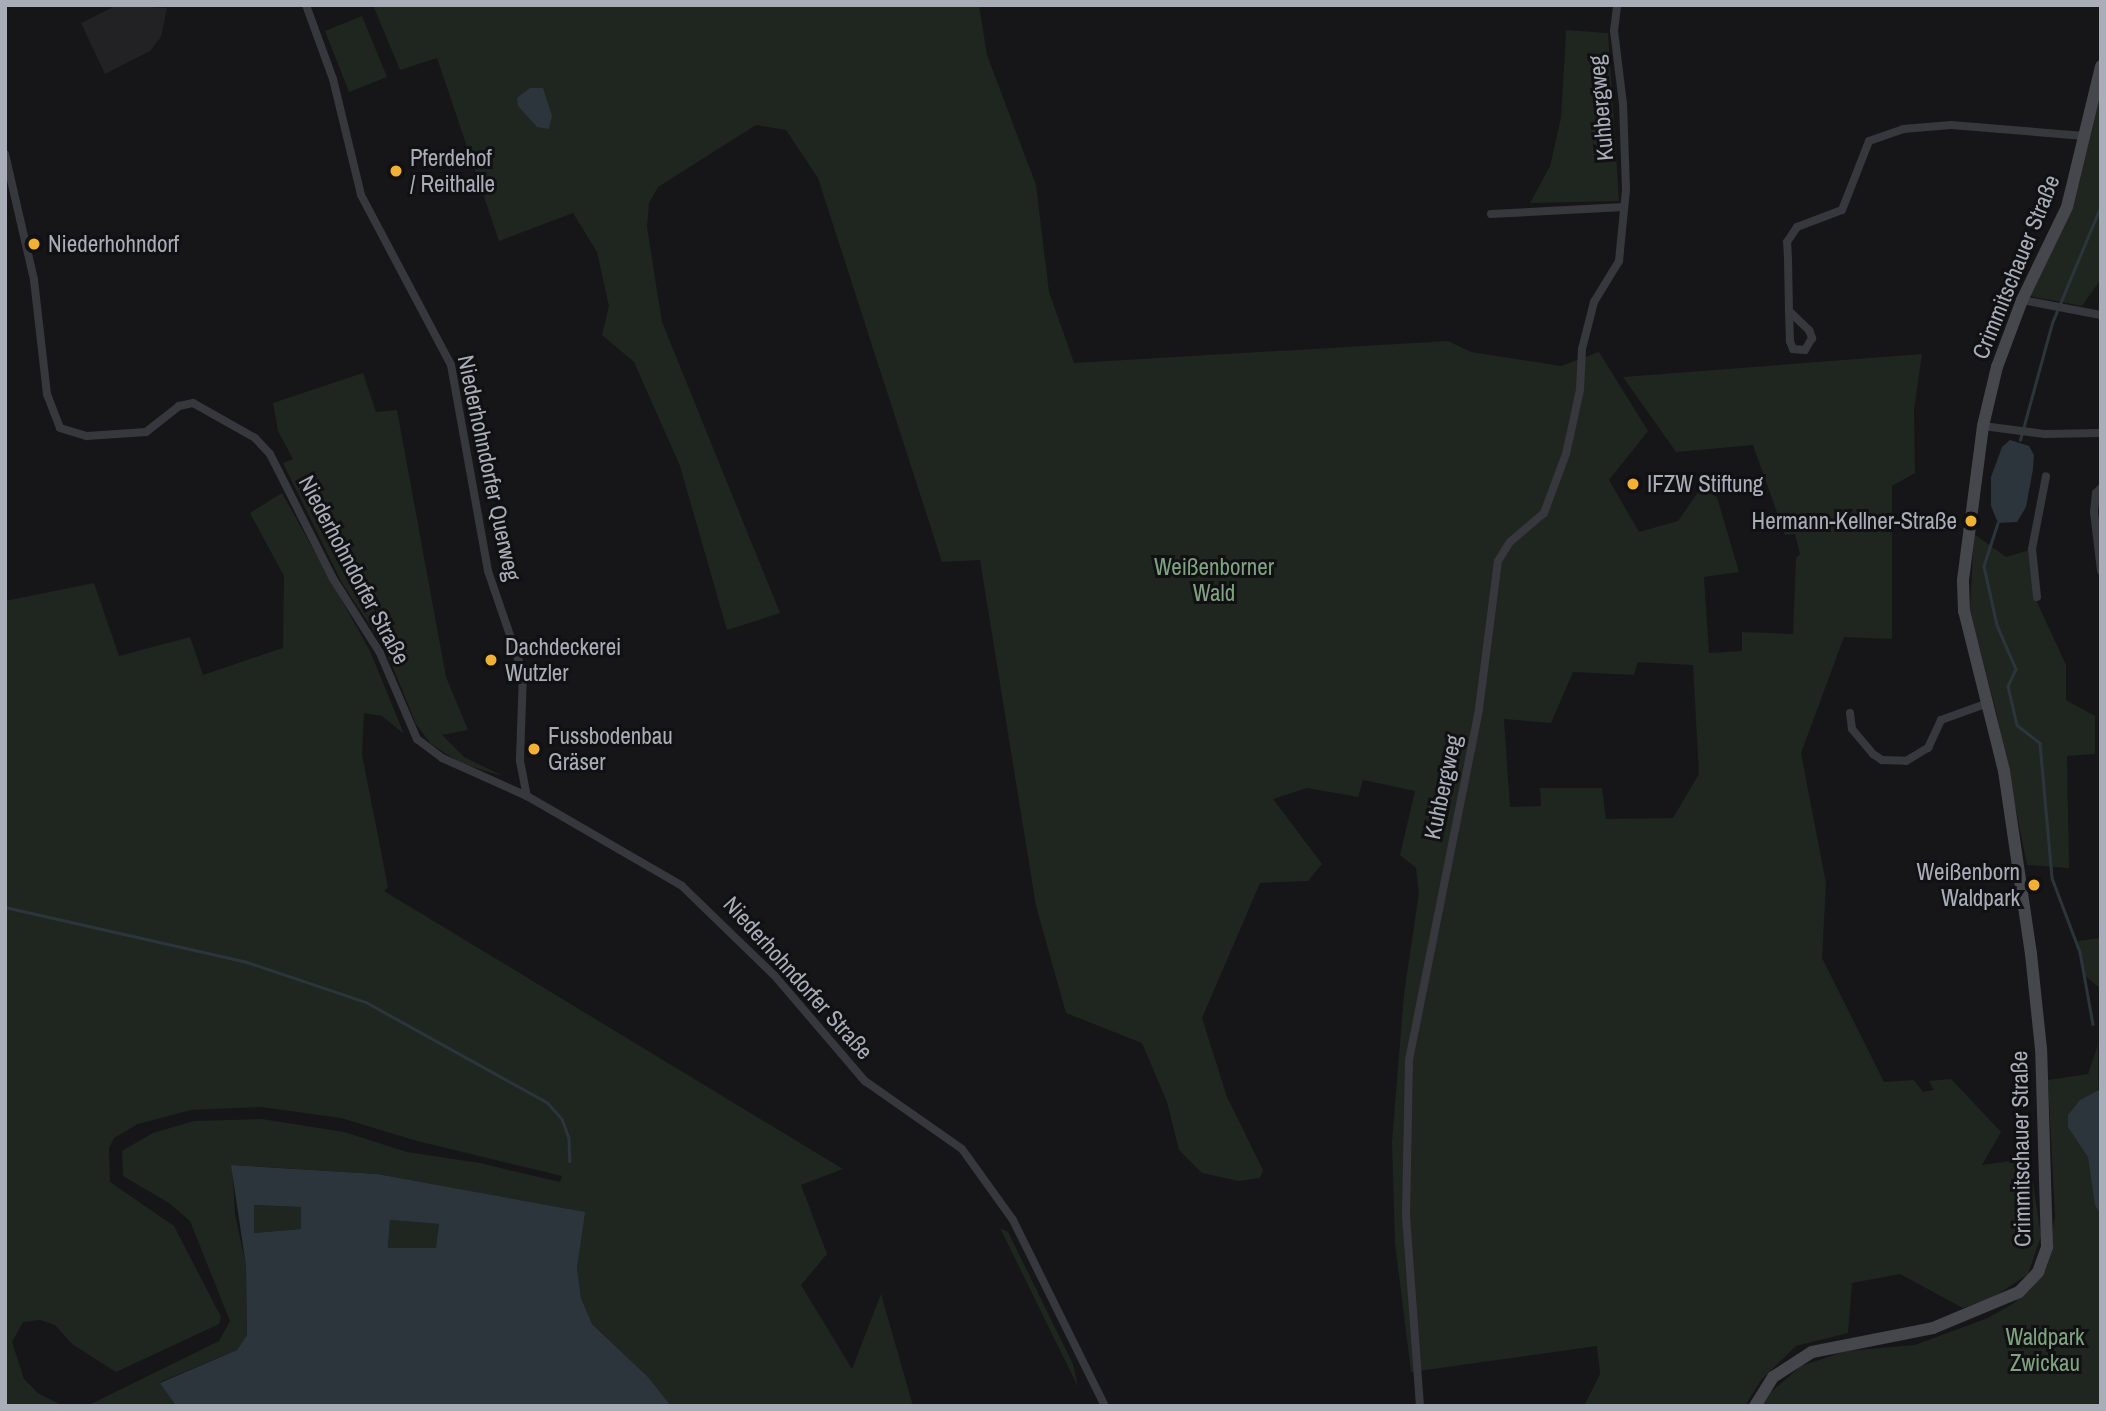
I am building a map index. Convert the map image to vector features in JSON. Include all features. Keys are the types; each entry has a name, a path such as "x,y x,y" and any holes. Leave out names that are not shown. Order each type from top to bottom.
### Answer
{"main road":[{"name":"Crimmitschauer Straße","path":"1755,1406 1773,1377 1812,1352 1933,1328 2019,1293 2038,1272 2047,1247 2037,1002 2004,771 1964,611 1963,580 1983,426 1997,367 2022,300 2067,207 2101,66"}],"street":[{"name":"Niederhohndorfer Querweg","path":"306,5 333,79 361,195 451,365 488,571 523,673 520,761 527,796"},
{"name":"Kuhbergweg","path":"1420,1406 1406,1216 1409,1060 1479,709 1498,561 1510,542 1544,513 1566,454 1580,390 1582,349 1594,302 1619,261 1624,207 1623,104 1614,31 1617,5"},
{"path":"1789,311 1809,330 1812,338 1805,350 1793,349 1789,311 1787,242 1797,228 1842,210 1869,141 1903,129 1951,125 2085,136"},
{"name":"Niederhohndorfer Straße","path":"5,154 34,280 47,394 60,428 87,436 146,432 179,406 193,403 255,438 270,454 332,578 380,653 416,739 472,775 527,796 682,886 728,927 865,1081 962,1149 1013,1220 1105,1406"},
{"path":"1491,214 1624,207"},
{"path":"2022,300 2101,315"},
{"path":"1983,426 2033,432 2101,433"},
{"path":"2037,597 2032,549 2046,476"},
{"path":"2101,488 2094,512 2101,571"},
{"path":"1850,713 1852,729 1872,754 1882,760 1906,761 1927,748 1941,720 1988,703"}],"shaded area":[{"path":"117,5 167,8 161,37 150,51 105,74 81,23"},
{"path":"530,88 543,88 552,116 549,129 537,127 518,106 517,98"},
{"path":"2010,440 2029,446 2034,455 2033,469 2026,507 2017,522 1998,523 1991,506 1991,477 2002,447"},
{"path":"2101,1089 2101,1215 2095,1205 2088,1157 2068,1127 2068,1115 2080,1100"},
{"path":"231,1165 377,1174 585,1212 577,1268 581,1298 592,1324 649,1378 671,1406 176,1406 160,1383 237,1350 247,1335 246,1266","holes":["254,1205 301,1207 301,1229 254,1233","390,1220 439,1224 436,1248 388,1248"]}],"green space":[{"name":"Weißenborner Wald","path":"373,5 979,5 987,55 1036,185 1049,292 1074,363 1448,341 1471,352 1561,366 1599,352 1648,431 1609,480 1639,532 1678,521 1701,488 1717,497 1739,572 1704,577 1709,653 1742,651 1742,632 1793,634 1796,558 1800,554 1795,534 1785,535 1753,445 1676,452 1623,377 1922,354 1914,410 1915,473 1892,486 1892,639 1844,637 1801,753 1826,883 1822,958 1884,1082 1914,1080 1923,1092 1934,1090 1929,1081 1951,1079 2001,1132 1982,1165 2017,1160 2033,1183 2041,1236 2028,1274 1994,1297 1963,1308 1900,1274 1852,1283 1848,1333 1796,1346 1761,1380 1745,1406 1584,1406 1600,1374 1597,1346 1411,1372 1395,1243 1392,1142 1404,994 1419,893 1416,868 1400,855 1415,791 1363,780 1358,797 1307,788 1273,799 1322,864 1308,881 1260,883 1202,1018 1227,1097 1263,1170 1260,1178 1239,1181 1202,1173 1179,1150 1167,1102 1142,1043 1066,1013 1036,906 980,560 942,562 818,178 786,130 756,125 658,187 649,203 647,227 662,322 780,613 727,630 680,466 634,362 602,335 609,306 597,252 573,213 499,241 437,58 400,70","holes":["1638,662 1693,665 1699,774 1673,818 1606,819 1602,788 1540,788 1541,806 1510,807 1504,719 1551,723 1573,672 1634,675"]},
{"path":"362,16 387,77 349,92 325,31"},
{"path":"1566,30 1608,33 1619,201 1530,203 1550,166 1561,118"},
{"path":"2101,77 2101,279 2082,306 2030,296 2067,207"},
{"path":"363,373 376,412 397,410 446,677 468,730 442,735 464,757 503,776 462,764 431,744 416,724 385,648 342,583 283,463 293,459 278,431 273,403"},
{"path":"282,493 370,651 404,734 382,716 364,713 362,755 388,887 384,891 843,1169 801,1185 827,1254 801,1285 852,1369 881,1294 913,1406 671,1406 649,1378 592,1324 581,1298 577,1268 584,1212 377,1174 232,1165 235,1214 246,1266 247,1335 237,1350 160,1382 176,1406 87,1406 219,1341 230,1321 190,1221 169,1203 123,1176 122,1151 153,1133 194,1121 262,1119 344,1132 407,1152 480,1163 560,1182 562,1176 417,1141 341,1118 261,1107 191,1110 138,1124 114,1138 109,1148 110,1182 174,1226 221,1317 219,1324 116,1372 72,1344 55,1325 40,1320 23,1322 12,1342 24,1379 39,1394 64,1406 5,1406 5,601 94,583 119,656 190,637 203,675 283,648 284,576 250,513"},
{"path":"1974,534 2006,557 2030,550 2036,600 2066,665 2066,700 2095,716 2095,754 2067,756 2069,868 2027,865 1997,715 1970,611"},
{"path":"2101,938 2101,989 2084,975 2078,941"},
{"name":"Waldpark Zwickau","path":"2098,1045 2101,1406 1762,1406 1764,1398 1801,1366 1846,1351 1915,1345 1988,1318 2014,1303 2045,1270 2055,1217 2048,1080 2088,1074"},
{"path":"254,1205 301,1207 301,1229 254,1233"},
{"path":"390,1220 439,1224 437,1248 388,1248"},
{"path":"1000,1228 1008,1232 1073,1364 1078,1387"}],"waterway":[{"path":"2020,440 2052,323 2101,205"},
{"path":"1998,523 1984,566 1997,625 2016,669 2008,686 2017,725 2040,743 2052,878 2080,952 2093,1024"},
{"path":"5,907 247,962 366,1002 548,1103 562,1119 569,1138 570,1161"}],"place":[{"name":"Pferdehof / Reithalle","path":"396,171"},
{"name":"Niederhohndorf","path":"34,244"},
{"name":"IFZW Stiftung","path":"1633,484"},
{"name":"Hermann-Kellner-Straße","path":"1971,521"},
{"name":"Dachdeckerei Wutzler","path":"491,660"},
{"name":"Fussbodenbau Gräser","path":"534,749"},
{"name":"Weißenborn Waldpark","path":"2034,885"}]}
